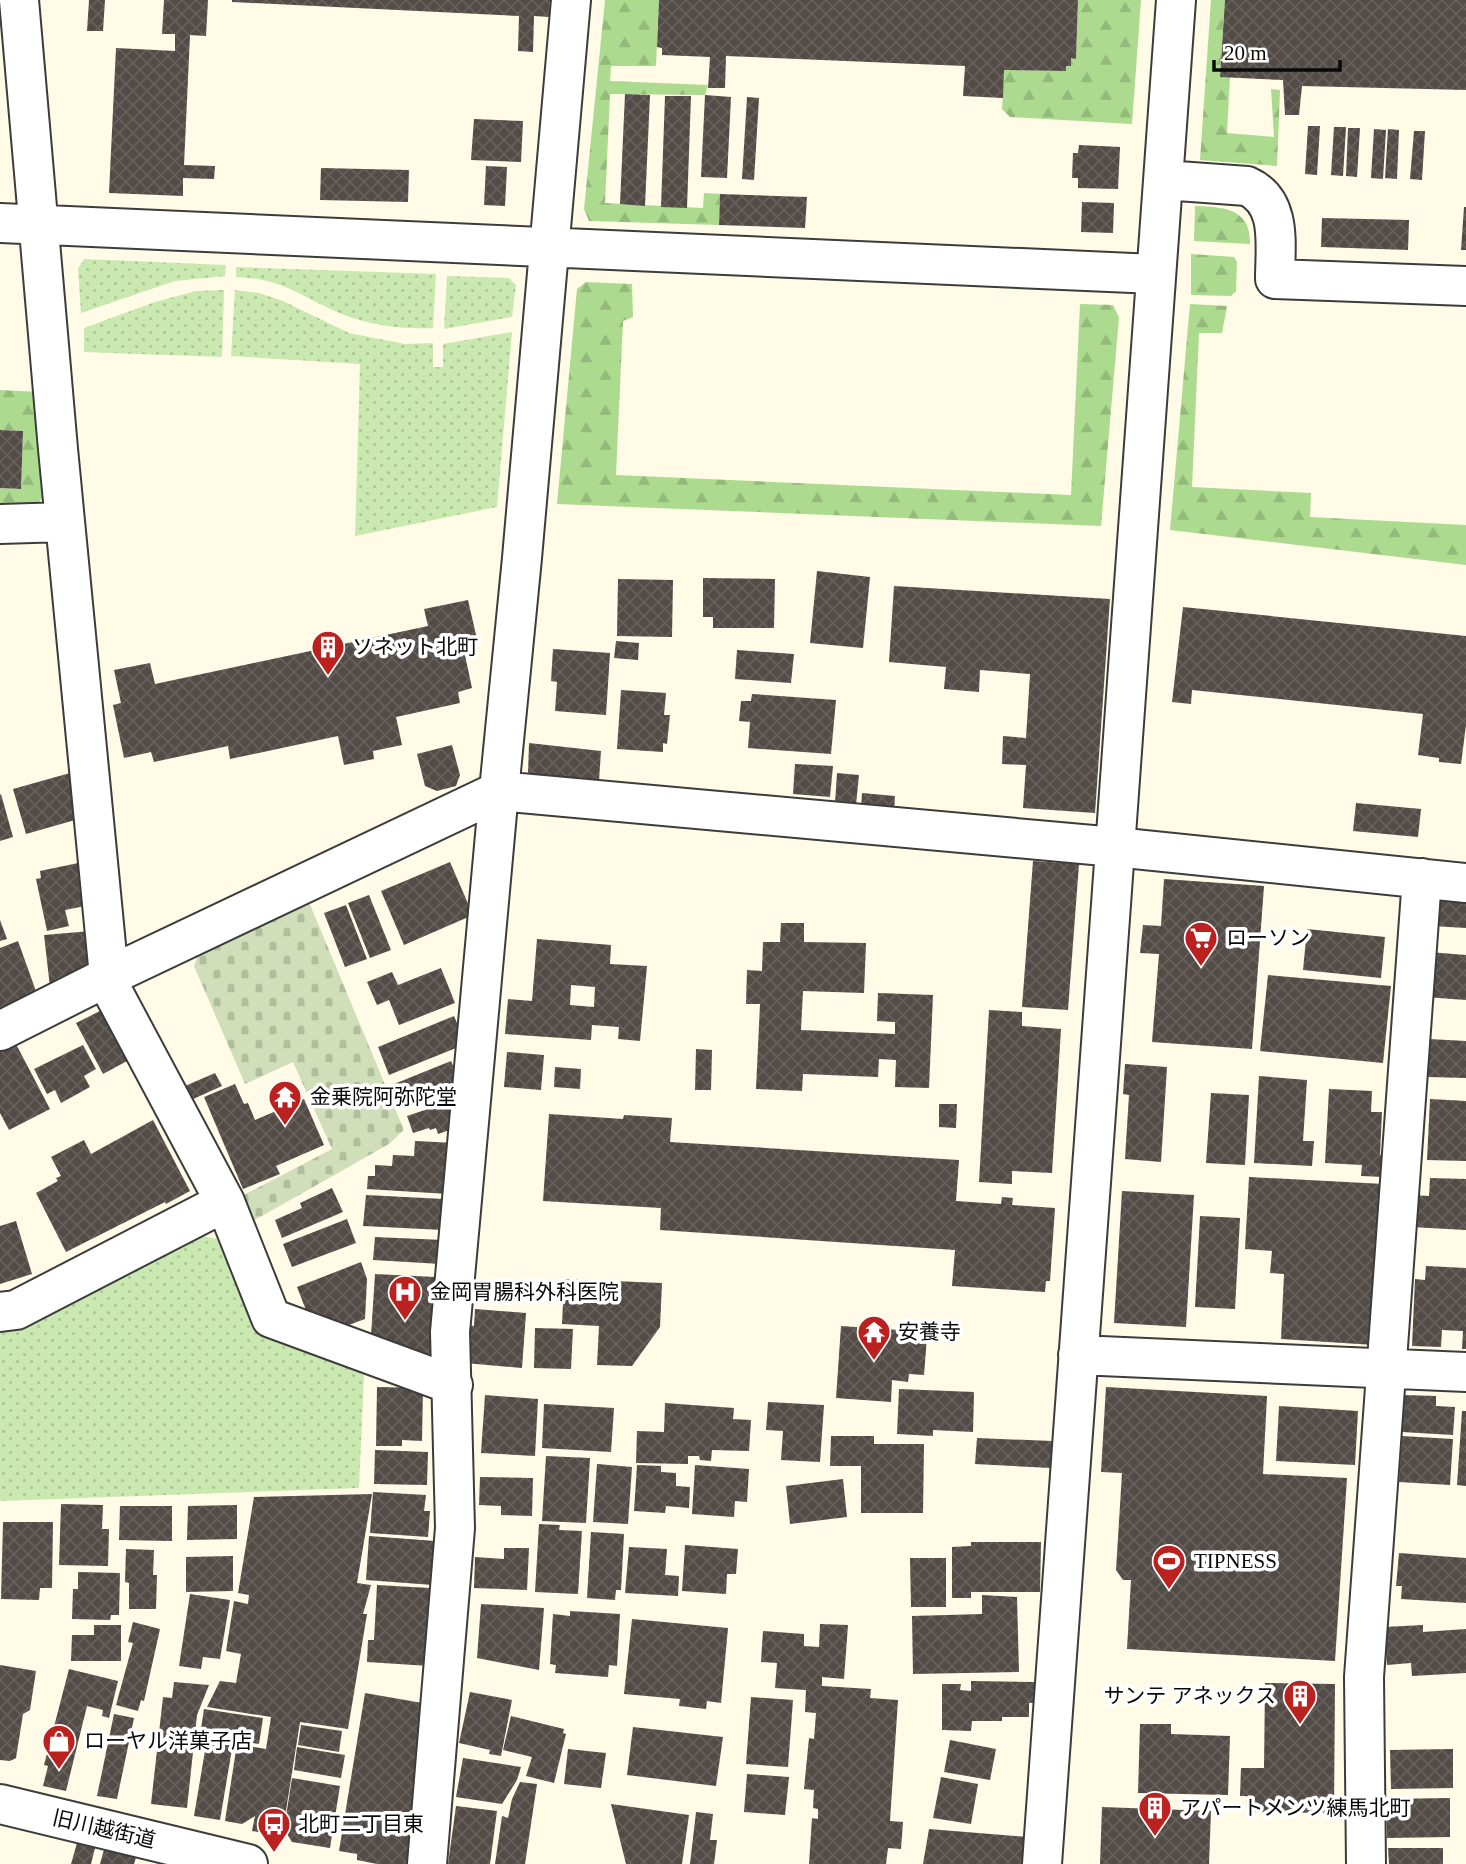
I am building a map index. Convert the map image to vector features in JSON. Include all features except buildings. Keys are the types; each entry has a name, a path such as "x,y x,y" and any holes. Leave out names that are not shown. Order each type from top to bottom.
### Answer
{"street":[{"path":"19,0 65,522 109,976 114,994 225,1202 271,1318 453,1385"},
{"path":"427,1864 455,1528 450,1332 571,0"},
{"path":"1042,1864 1175,0"},
{"path":"1164,180 1247,186 1259,192 1274,217 1275,279 1466,286"},
{"path":"0,223 1155,274"},
{"path":"0,524 65,522"},
{"path":"0,1031 109,976 499,791 1115,847 1466,883"},
{"path":"1366,1864 1364,1677 1422,878"},
{"path":"0,1312 16,1310 225,1202"},
{"path":"1078,1355 1466,1372"},
{"name":"旧川越街道","path":"0,1804 248,1864"}],"green space":[{"path":"605,0 659,0 656,66 611,66 610,81 708,85 705,95 610,94 605,203 703,208 704,193 720,194 719,225 589,221 584,209"},
{"path":"1078,0 1141,0 1132,124 1010,117 1002,109 1004,70 1066,71 1066,66 1071,66 1071,58 1076,58"},
{"path":"1211,0 1225,0 1220,76 1230,77 1227,133 1274,137 1271,89 1280,90 1277,166 1200,160"},
{"path":"1195,206 1225,209 1240,216 1246,223 1250,244 1194,241"},
{"path":"1191,254 1234,257 1237,262 1236,291 1231,296 1191,295"},
{"path":"84,259 226,265 225,276 175,281 81,313 78,268"},
{"path":"236,267 436,274 433,328 387,326 353,318 280,285 236,277"},
{"path":"447,276 509,278 516,285 512,317 444,329"},
{"path":"586,282 632,284 633,317 623,321 616,475 1071,495 1080,304 1113,305 1119,317 1101,526 557,504 577,289"},
{"path":"224,290 222,357 84,352 84,328 155,302 196,291"},
{"path":"235,290 259,293 283,301 349,333 405,344 433,343 433,367 443,367 443,344 512,332 497,507 355,536 360,364 231,356"},
{"path":"1190,304 1227,306 1222,333 1199,333 1192,487 1311,493 1310,517 1466,525 1466,565 1170,530"},
{"path":"0,390 40,392 48,493 28,512 0,511 0,488 21,489 23,431 0,430"},
{"path":"309,902 404,1130 389,1144 248,1224 236,1199 332,1149 293,1062 245,1084 194,966 198,955"},
{"path":"203,1236 222,1240 255,1323 364,1375 359,1488 0,1501 0,1329 21,1326"}],"place":[{"name":"ソネット北町","path":"328,677"},
{"name":"ローソン","path":"1201,968"},
{"name":"金乗院阿弥陀堂","path":"285,1127"},
{"name":"金岡胃腸科外科医院","path":"405,1322"},
{"name":"安養寺","path":"874,1362"},
{"name":"TIPNESS","path":"1169,1591"},
{"name":"サンテ アネックス","path":"1300,1726"},
{"name":"ローヤル洋菓子店","path":"59,1771"},
{"name":"アパートメンツ練馬北町","path":"1155,1838"},
{"name":"北町二丁目東","path":"274,1854"}]}
